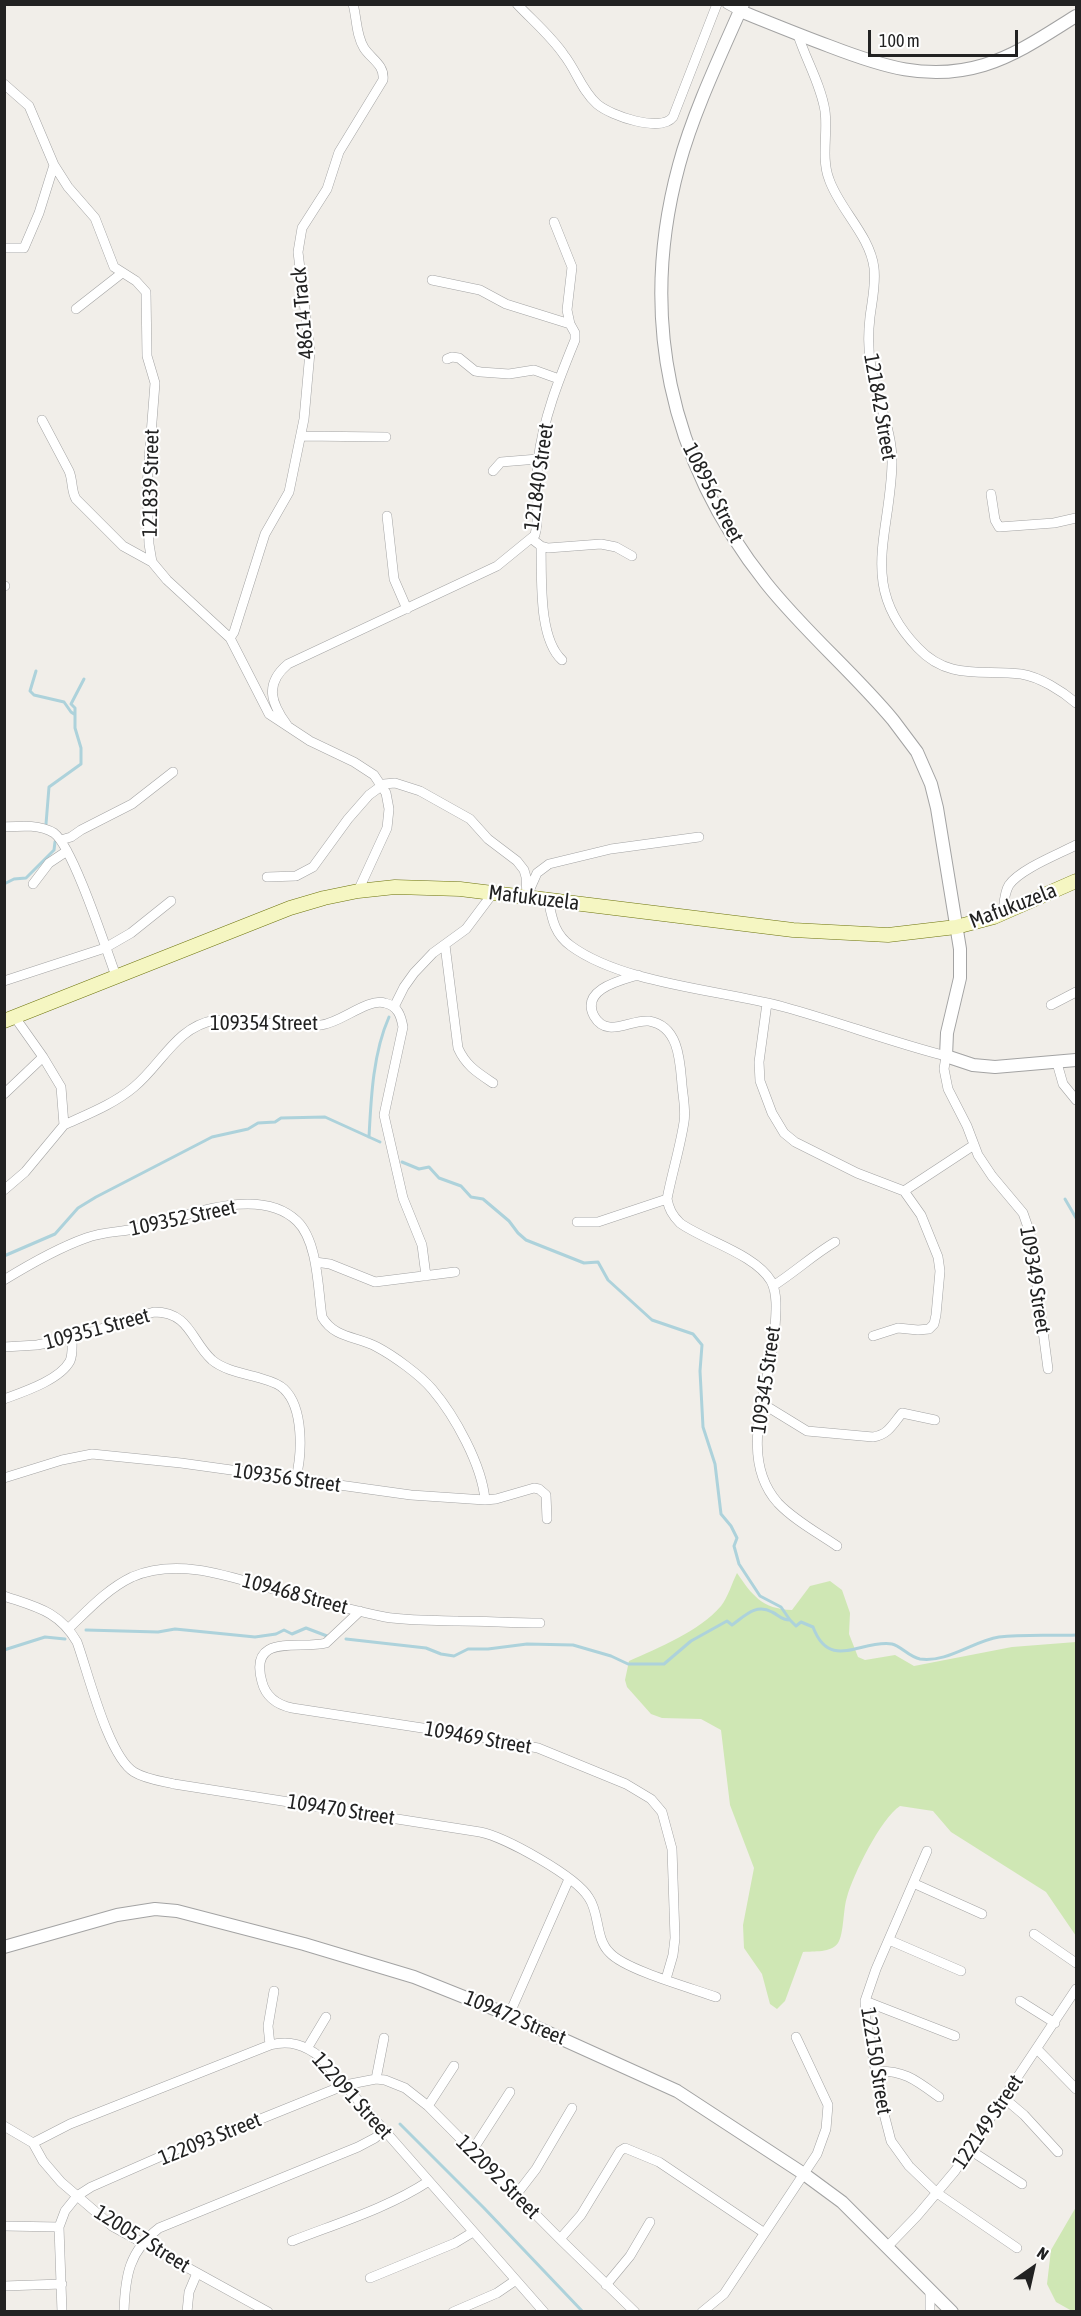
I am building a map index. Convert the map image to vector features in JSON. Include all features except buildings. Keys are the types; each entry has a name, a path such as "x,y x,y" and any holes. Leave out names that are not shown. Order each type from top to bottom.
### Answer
{"main road":[{"name":"Mafukuzela","path":"9,1018 290,908 358,891 414,887 493,892 732,923 840,934 906,934 956,927 1003,913 1077,881"}],"street":[{"name":"48614 Track","path":"230,638 234,632 265,534 289,492 300,436 310,352 298,243 306,220 327,189 339,152 382,84 384,74 361,42 353,4"},
{"path":"517,4 565,56 595,103 609,112 656,124 670,121 674,117 717,4"},
{"path":"727,4 741,8 798,35 882,66 913,72 961,70 1007,56 1077,16"},
{"name":"108956 Street","path":"741,8 679,164 669,209 661,261 660,291 668,370 685,438 697,471 736,542 767,584 879,704 917,752 931,784 937,808 956,927"},
{"name":"121842 Street","path":"798,35 823,103 827,133 826,170 829,180 857,227 874,266 868,339 869,358 875,388 887,422 892,462 880,558 882,586 886,597 907,636 918,649 936,662 964,671 1028,676 1077,703"},
{"name":"121839 Street","path":"4,84 29,106 54,165 68,187 95,218 114,267 136,280 146,292 147,356 154,383 147,486 148,544 152,562 167,580 230,638 252,678 264,707 276,720 366,769 383,786"},
{"path":"4,248 24,249 39,213 54,165"},
{"name":"121840 Street","path":"291,729 276,709 272,697 274,681 281,669 310,653 497,566 532,539 537,526 538,459 546,418 575,333 567,310 572,267 554,222"},
{"path":"76,309 122,273"},
{"path":"432,280 480,290 506,304 570,324"},
{"path":"447,359 459,358 475,371 509,374 534,370 559,379"},
{"path":"42,420 69,471 72,478 72,491 76,499 123,546 152,562"},
{"path":"300,436 386,436"},
{"path":"493,471 501,462 538,459"},
{"path":"992,494 995,520 999,528 1054,523 1077,518"},
{"path":"387,516 394,579 407,609"},
{"path":"532,539 548,548 602,544 616,547 632,556"},
{"path":"541,546 543,603 548,635 555,654 562,660"},
{"path":"61,840 71,837 132,804 173,772"},
{"path":"267,877 296,876 313,867 348,819 369,795 389,783 407,785 470,819 524,870 527,896"},
{"path":"358,891 387,828 389,809 383,786"},
{"path":"4,827 39,828 53,833 61,840 116,976"},
{"path":"527,896 537,873 549,864 611,849 699,837"},
{"path":"1003,913 1005,897 1011,883 1029,870 1077,845"},
{"path":"33,884 48,863 67,851"},
{"path":"426,1276 422,1245 402,1198 384,1115 403,1027 400,1014 394,1007 414,973 433,953 466,929 493,892"},
{"path":"548,899 554,928 569,945 587,957 638,975 767,1003 973,1065 995,1067 1077,1060"},
{"path":"4,981 105,948 131,933 171,901"},
{"name":"109349 Street","path":"956,927 960,949 960,978 947,1034 944,1069 948,1089 983,1164 1023,1213 1030,1233 1048,1369"},
{"path":"445,945 458,1048 473,1071 493,1083"},
{"path":"638,975 604,986 593,1000 592,1011 594,1017 607,1027 616,1028 642,1021 656,1023 670,1034 676,1044 685,1119 667,1199 672,1215 680,1223 754,1264 763,1271 773,1286 835,1242"},
{"path":"1051,1005 1077,992"},
{"name":"109354 Street","path":"64,1125 120,1097 136,1086 187,1030 200,1023 215,1020 322,1025 342,1019 377,1002 394,1007"},
{"path":"767,1003 759,1062 760,1081 772,1113 784,1133 795,1142 857,1173 904,1191 921,1215 938,1257 940,1271 934,1324 929,1329 898,1328 873,1336"},
{"path":"4,1190 25,1172 64,1125 61,1087 43,1057 9,1018"},
{"path":"4,1094 43,1057"},
{"path":"1057,1063 1063,1084 1077,1100"},
{"path":"904,1191 974,1145"},
{"path":"577,1222 598,1222 667,1199"},
{"name":"109352 Street","path":"4,1280 67,1245 89,1237 135,1229 235,1204 265,1204 280,1210 297,1220 304,1229 315,1262 322,1317 327,1325 343,1336 383,1350 433,1390 477,1463 486,1500"},
{"path":"315,1262 330,1264 375,1282 456,1272"},
{"name":"109345 Street","path":"773,1286 776,1312 774,1341 756,1440 761,1472 778,1502 789,1513 837,1546"},
{"name":"109351 Street","path":"4,1347 37,1345 72,1338 154,1312 164,1312 174,1316 186,1324 214,1362 271,1382 284,1389 291,1399 300,1437 301,1454 296,1478"},
{"path":"4,1399 51,1379 63,1369 71,1357 72,1338"},
{"path":"763,1404 807,1431 817,1433 880,1436 889,1431 902,1413 935,1420"},
{"name":"109356 Street","path":"4,1478 62,1460 92,1454 296,1478 411,1496 486,1500 528,1489 539,1489 546,1495 547,1519"},
{"name":"109468 Street","path":"69,1628 117,1586 133,1577 165,1569 223,1575 360,1611 415,1620 540,1623"},
{"name":"109470 Street","path":"4,1596 50,1613 69,1628 77,1642 118,1754 132,1771 141,1776 174,1784 487,1834 524,1851 569,1879 589,1897 602,1941 607,1951 621,1961 716,1997"},
{"name":"109469 Street","path":"360,1611 326,1643 285,1645 265,1652 260,1663 260,1676 262,1685 270,1697 292,1708 538,1748 617,1780 651,1799 662,1812 672,1849 675,1938 666,1979"},
{"name":"122150 Street","path":"927,1851 865,2001 875,2071 891,2141 909,2166 937,2193 1017,2248"},
{"path":"509,2015 569,1879"},
{"path":"913,1883 982,1914"},
{"name":"109472 Street","path":"4,1947 117,1915 155,1909 177,1911 375,1964 414,1977 509,2015 677,2091 804,2174 842,2202 952,2312"},
{"path":"1034,1934 1077,1963"},
{"path":"889,1940 961,1971"},
{"name":"122149 Street","path":"888,2246 937,2193 970,2150 1055,2023 1073,2004 1077,1989"},
{"path":"270,2045 268,2026 274,1991"},
{"path":"865,2001 956,2036"},
{"path":"1020,2001 1055,2023"},
{"path":"308,2047 326,2017"},
{"path":"702,2312 724,2294 763,2232 817,2154 826,2129 828,2105 796,2037"},
{"path":"345,2085 376,2079 384,2038"},
{"name":"122091 Street","path":"33,2143 69,2124 270,2045 290,2043 308,2047 345,2085 544,2312"},
{"path":"1037,2049 1077,2089"},
{"path":"428,2106 454,2066"},
{"path":"875,2071 892,2071 903,2074 939,2097"},
{"name":"122092 Street","path":"376,2079 395,2083 428,2106 560,2240 635,2312"},
{"name":"122093 Street","path":"76,2196 91,2187 196,2141 221,2135 345,2085"},
{"path":"472,2151 510,2092"},
{"path":"1004,2098 1024,2115 1058,2152"},
{"path":"516,2195 536,2169 572,2108"},
{"name":"120057 Street","path":"4,2126 33,2143 43,2161 76,2196 112,2226 261,2310"},
{"path":"124,2312 126,2277 142,2244 159,2228 358,2147 384,2130"},
{"path":"560,2240 581,2215 620,2151 625,2148 659,2162 763,2232"},
{"path":"970,2150 1022,2184"},
{"path":"292,2241 387,2204 413,2192 429,2181"},
{"path":"62,2312 59,2227 65,2211 76,2196"},
{"path":"606,2285 630,2256 650,2222"},
{"path":"4,2226 59,2227"},
{"path":"370,2278 455,2243 473,2232"},
{"path":"187,2312 189,2292 197,2273"},
{"path":"453,2312 497,2293 516,2280"},
{"path":"4,2286 62,2284"},
{"path":"930,2289 930,2312"}],"green space":[{"path":"737,1573 753,1594 765,1604 792,1610 810,1586 830,1581 842,1590 850,1613 849,1634 858,1657 865,1660 895,1655 914,1666 1012,1647 1076,1642 1076,1936 1046,1892 951,1832 933,1811 900,1806 876,1834 855,1875 846,1902 838,1943 827,1950 803,1952 785,2001 777,2009 770,2004 762,1974 744,1948 743,1925 754,1868 730,1805 721,1730 701,1719 662,1718 651,1714 627,1687 625,1680 629,1661 678,1638 712,1615 721,1606"},
{"path":"1076,2207 1076,2311 1072,2311 1056,2302 1047,2284 1051,2250"}],"waterway":[{"path":"36,671 30,691 34,695 64,702 74,714"},
{"path":"46,824 49,787 81,764 81,748 75,728 75,708 71,704 84,679"},
{"path":"4,884 14,879 26,878 54,850 55,842"},
{"path":"369,1137 376,1061 389,1017"},
{"path":"4,1256 55,1234 78,1208 96,1197 212,1137 248,1129 258,1123 275,1122 281,1118 325,1117 380,1142"},
{"path":"402,1162 419,1169 429,1167 439,1178 461,1186 471,1197 483,1199 509,1221 526,1240 584,1263 598,1262 608,1280 652,1320 693,1334 702,1345 700,1371 703,1427 715,1464 721,1514 737,1538 734,1546 739,1564 760,1596 781,1607 790,1620"},
{"path":"1065,1199 1076,1218"},
{"path":"346,1639 426,1648 454,1656 468,1649 527,1644 573,1645 611,1656 628,1664 664,1664 691,1641 727,1621 732,1625 750,1612 760,1609 790,1620 796,1626 801,1622 813,1627 820,1640 828,1648 837,1651 892,1644 920,1659 940,1658 999,1637 1076,1635"},
{"path":"86,1630 158,1632 175,1629 255,1637 276,1634 284,1630 292,1634 306,1628 327,1636"},
{"path":"4,1650 45,1637 65,1639"},
{"path":"400,2124 583,2312"}]}
